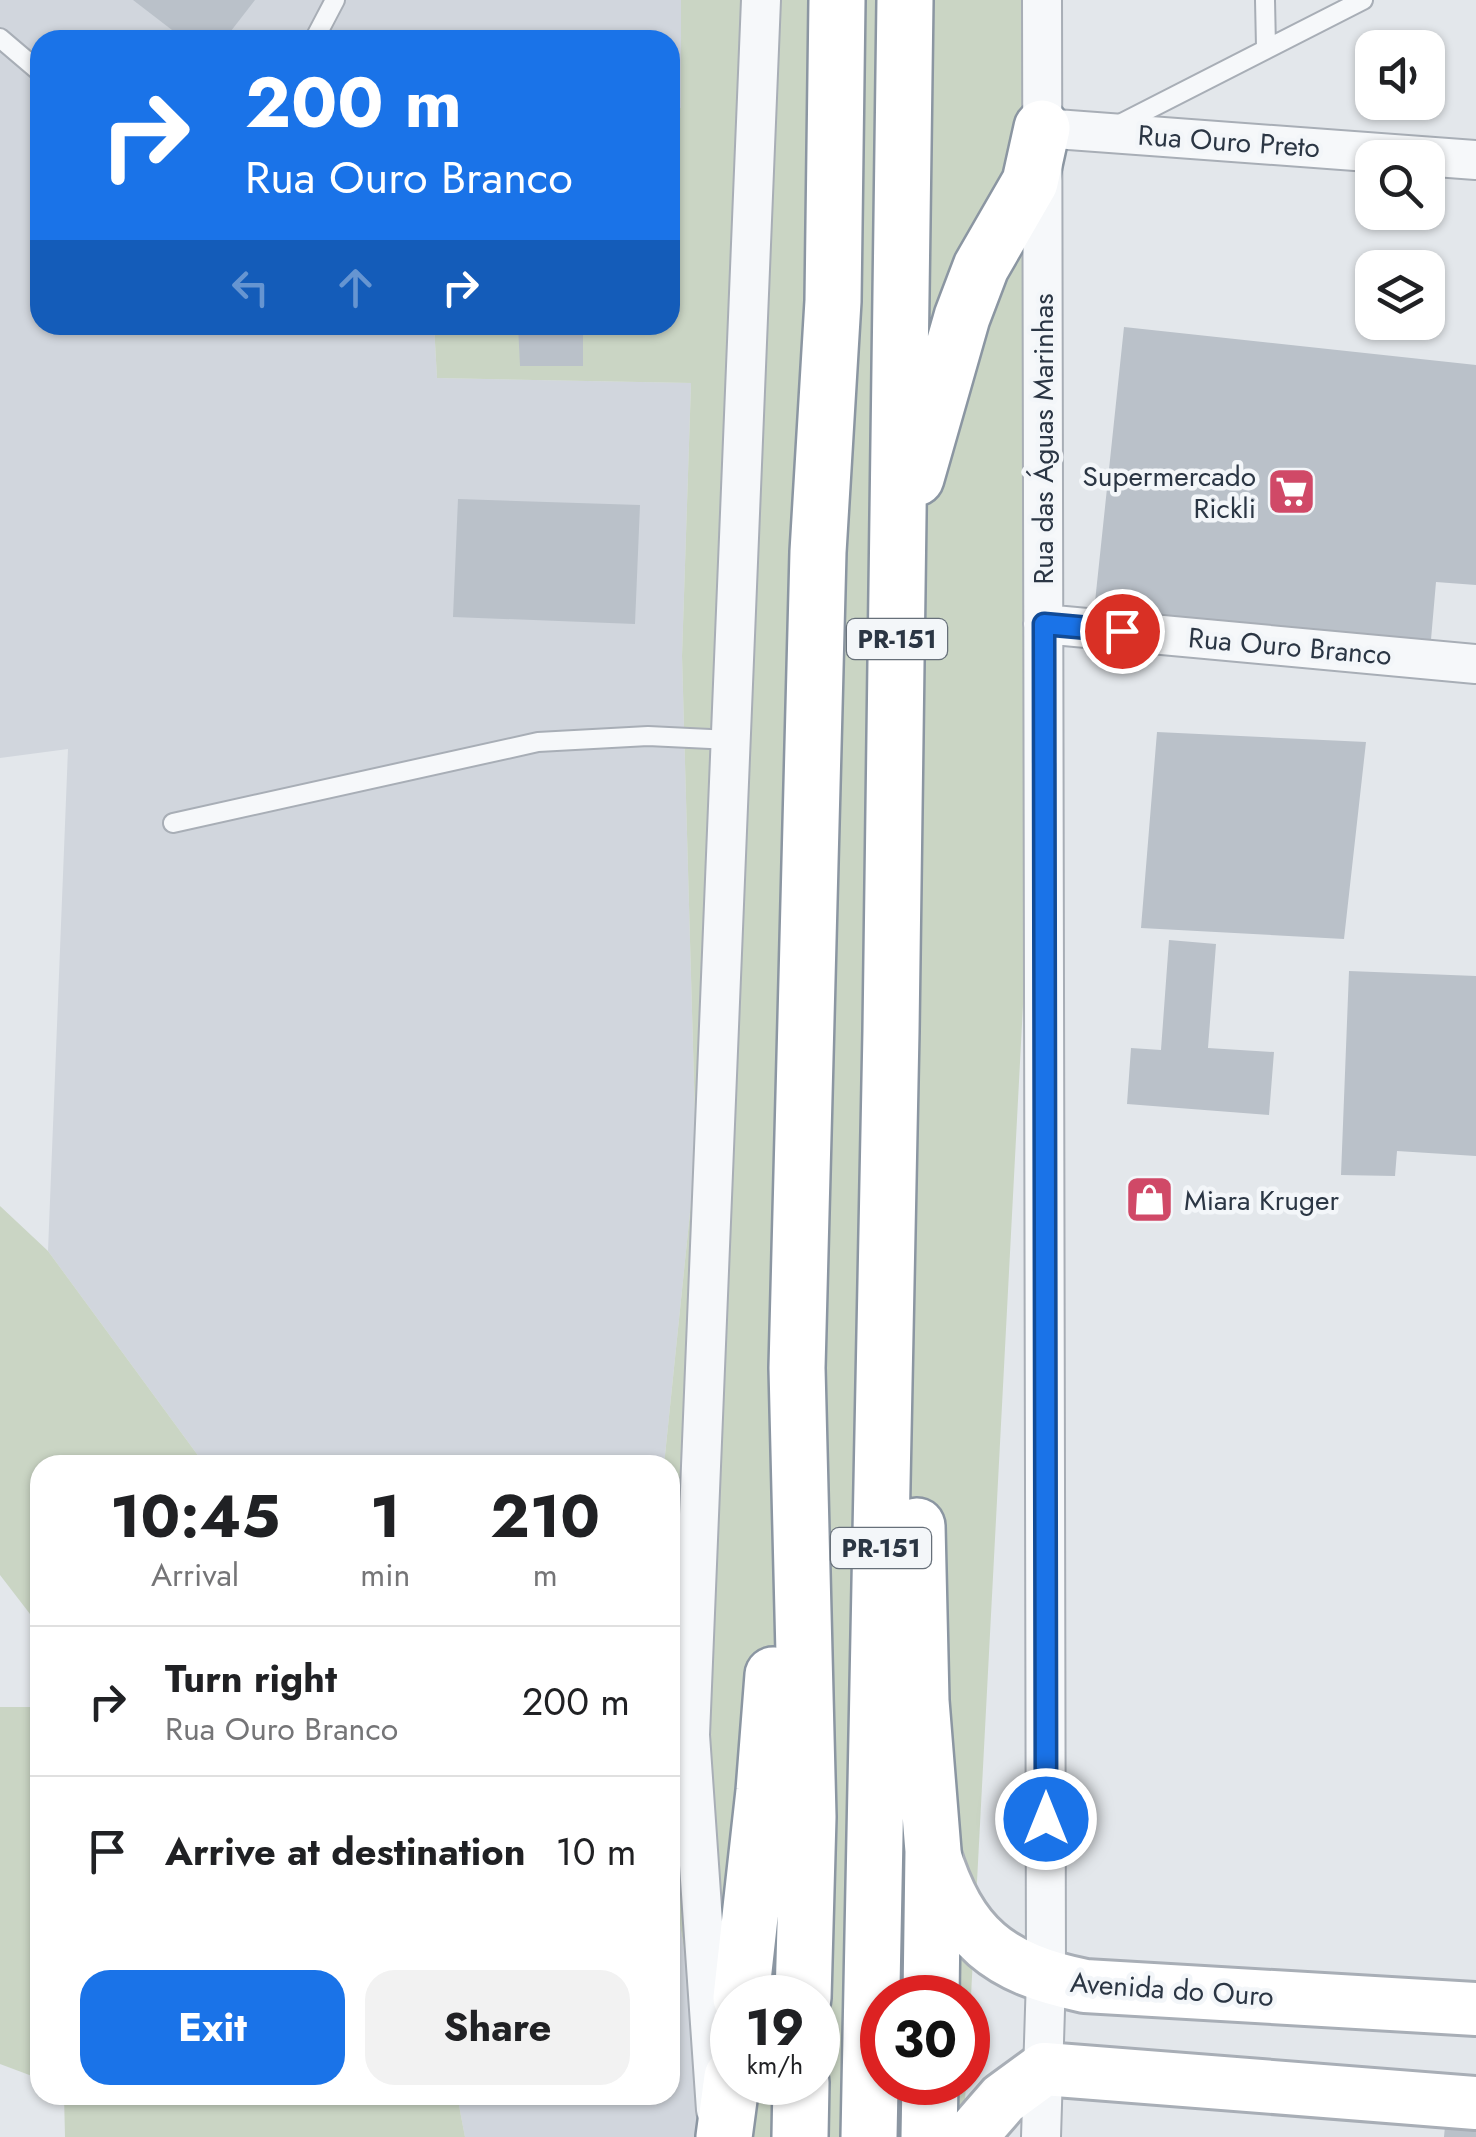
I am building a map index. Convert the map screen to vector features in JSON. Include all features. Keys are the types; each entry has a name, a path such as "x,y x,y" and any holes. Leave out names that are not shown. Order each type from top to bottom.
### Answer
{"highway":[{"name":"PR-151","path":"804,1975 808,1817 796,1368 818,552 834,301 837,0"},
{"name":"PR-151","path":"869,2137 904,0"},
{"path":"898,538 962,317 981,267 1030,182 1042,128"},
{"path":"885,1308 908,1390 914,1438 922,1700 933,1852 931,1975"},
{"path":"744,1975 764,1791 796,1368"},
{"path":"721,2137 727,2105"},
{"path":"800,2137 801,2105"},
{"path":"930,2105 930,2137"}],"street":[{"path":"721,2137 690,1735 762,0"},
{"name":"Rua das Águas Marinhas","path":"1041,2137 1046,1978 1042,0"},
{"name":"Rua Ouro Preto","path":"1042,128 1476,160"},
{"name":"Rua Ouro Branco","path":"1044,624 1476,664"},
{"name":"Avenida do Ouro","path":"933,1852 946,1892 966,1923 1009,1964 1046,1978 1085,1986 1476,2009"},
{"path":"970,2137 1003,2098 1044,2069 1476,2102"}],"lane":[{"path":"319,30 335,0"},
{"path":"1265,0 1266,47"},
{"path":"1107,131 1363,0"},
{"path":"0,38 30,64"},
{"path":"173,823 538,742 648,736 731,740"}],"shaded area":[{"path":"0,0 681,0 681,109 680,30 30,30 30,335 435,335 437,378 691,383 682,656 696,1154 665,1455 198,1455 48,1251 68,749 0,758"},
{"path":"680,1924 715,2137 465,2137 459,2105 680,2105"}],"green space":[{"path":"681,0 1040,0 1043,624 972,1975 860,1975 860,2105 965,2105 963,2137 715,2137 680,1924 680,1455 665,1455 696,1154 682,656 691,383 437,378 435,335 680,335"},
{"path":"0,1206 48,1251 198,1455 30,1455 30,1614 0,1575"},
{"path":"0,1707 30,1707 30,2075 0,2064"},
{"path":"64,2105 459,2105 465,2137 65,2137"}],"building":[{"path":"133,0 255,0 232,30 172,30"},
{"name":"Supermercado Rickli","path":"1124,327 1476,365 1476,585 1436,582 1430,651 1093,621"},
{"path":"518,335 583,335 583,366 520,366"},
{"path":"458,499 640,505 635,624 453,617"},
{"path":"1157,732 1366,742 1344,939 1141,928"},
{"path":"1169,940 1216,944 1208,1048 1274,1052 1269,1115 1127,1104 1131,1048 1161,1050"},
{"path":"1349,971 1476,976 1476,1156 1397,1151 1395,1176 1341,1175"},
{"path":"1445,2126 1476,2128 1476,2137 1444,2137"}],"place":[{"name":"Supermercado Rickli","path":"1291,492"},
{"name":"Miara Kruger","path":"1149,1200"}],"route":[{"path":"1046,1819 1044,624 1122,631"}]}
